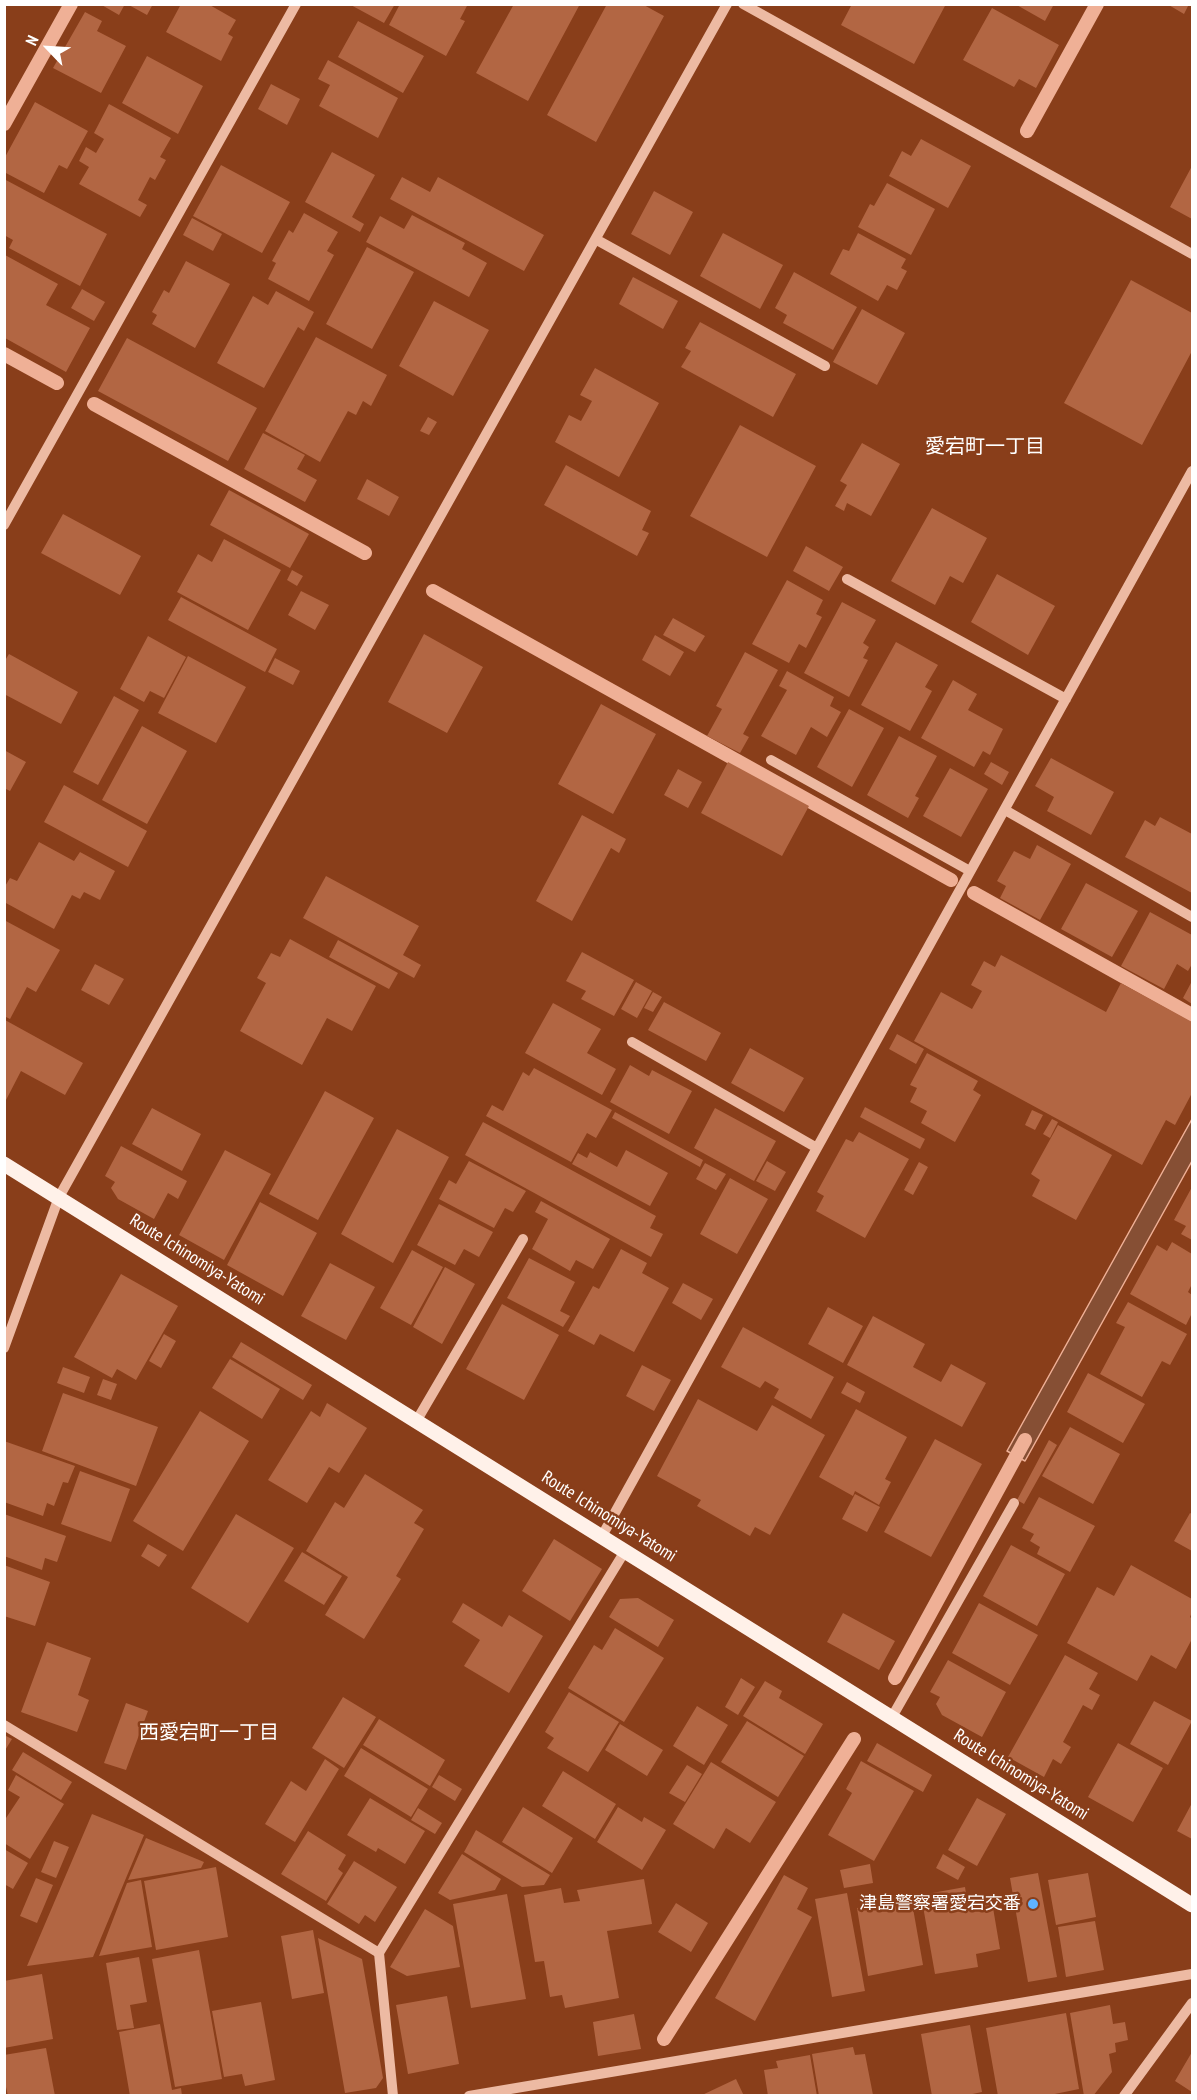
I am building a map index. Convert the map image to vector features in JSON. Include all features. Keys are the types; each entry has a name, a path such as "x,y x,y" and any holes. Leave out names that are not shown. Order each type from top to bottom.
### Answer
{"main road":[{"name":"Route Ichinomiya-Yatomi","path":"4,1164 1192,1905"}],"street":[{"path":"4,525 296,4"},
{"path":"4,1348 60,1197 727,4"},
{"path":"743,4 1192,254"},
{"path":"597,240 825,366"},
{"path":"602,1536 1192,471"},
{"path":"848,579 1066,699"},
{"path":"771,760 970,871"},
{"path":"1005,810 1192,917"},
{"path":"632,1042 817,1148"},
{"path":"417,1420 523,1239"},
{"path":"892,1717 1014,1503"},
{"path":"393,2096 378,1953 625,1551"},
{"path":"4,1725 378,1953"},
{"path":"469,2096 1192,1974"},
{"path":"1124,2096 1192,2003"}],"shaded area":[{"path":"1192,1119 1192,1161 1025,1461 1007,1451"}],"building":[{"path":"100,4 125,4 119,15"},
{"path":"127,4 153,4 147,15"},
{"path":"181,4 208,4 236,20 228,34 233,37 221,61 166,32"},
{"path":"349,4 395,4 384,23"},
{"path":"400,4 468,4 460,19 465,21 446,56 389,25"},
{"path":"514,4 580,4 528,101 476,73"},
{"path":"607,4 642,4 664,16 596,142 547,115"},
{"path":"852,4 946,4 914,64 841,25"},
{"path":"1015,4 1054,4 1045,21"},
{"path":"1167,4 1189,4 1184,14"},
{"path":"992,8 1059,45 1036,88 1019,79 1014,87 963,60"},
{"path":"85,12 102,21 97,31 126,46 101,93 53,68"},
{"path":"358,21 424,56 403,93 338,57"},
{"path":"147,56 203,86 178,134 122,103"},
{"path":"328,60 398,98 378,138 319,106 330,85 318,79"},
{"path":"271,84 300,99 287,125 258,109"},
{"path":"35,102 88,131 67,169 59,165 44,193 4,172 4,159"},
{"path":"109,104 171,138 160,157 166,160 155,180 150,177 138,200 147,205 140,217 79,184 89,167 79,161 86,147 96,153 104,139 94,133"},
{"path":"921,139 971,166 948,208 889,176 902,151 911,156"},
{"path":"332,152 375,175 352,217 364,224 360,232 305,202"},
{"path":"221,165 290,202 262,253 193,216"},
{"path":"1192,166 1192,219 1170,207"},
{"path":"402,177 430,192 438,177 544,235 524,271 390,199"},
{"path":"4,179 107,234 80,286 9,248 13,240 4,235"},
{"path":"887,183 935,209 911,255 858,227 870,204 874,206"},
{"path":"654,191 693,212 670,255 631,234"},
{"path":"304,213 338,232 327,251 334,255 309,301 268,279 276,263 272,261 289,230 293,233"},
{"path":"412,215 465,243 462,249 487,263 469,297 366,242 380,216 404,229"},
{"path":"192,218 222,234 213,251 183,235"},
{"path":"723,233 783,265 760,309 700,276"},
{"path":"858,233 906,259 901,268 907,271 897,290 887,285 878,301 830,274 843,249 849,251"},
{"path":"367,247 414,272 372,349 326,324"},
{"path":"5,255 58,284 46,305 90,328 66,372 5,338"},
{"path":"186,261 230,284 195,348 152,324 157,315 152,312 164,290 169,293"},
{"path":"794,272 857,307 833,350 783,323 787,315 775,308"},
{"path":"633,277 678,301 663,329 619,304"},
{"path":"1131,280 1192,313 1192,351 1142,445 1064,403"},
{"path":"82,289 105,302 94,321 71,308"},
{"path":"276,291 314,312 304,331 298,327 264,388 217,363 253,296 268,305"},
{"path":"434,301 489,330 453,396 399,366"},
{"path":"862,309 905,333 877,385 833,362"},
{"path":"700,322 796,374 773,417 681,367 691,351 685,348"},
{"path":"316,337 387,375 371,406 363,401 356,415 348,411 320,462 265,431"},
{"path":"127,338 257,408 228,461 98,391"},
{"path":"595,368 659,403 619,477 555,442 569,415 581,421 592,401 580,395"},
{"path":"428,417 437,422 429,435 420,431"},
{"path":"740,425 816,466 767,557 690,516"},
{"path":"263,433 305,455 297,469 317,480 305,502 244,469"},
{"path":"862,443 900,464 871,516 847,503 844,511 835,506 847,485 840,481"},
{"path":"566,465 651,511 642,530 649,533 637,556 544,505"},
{"path":"367,479 399,497 389,516 357,499"},
{"path":"229,490 309,534 290,568 210,525"},
{"path":"932,508 987,538 963,583 950,576 935,605 891,581"},
{"path":"63,514 141,556 120,595 41,553"},
{"path":"224,539 281,570 248,630 177,592 198,554 212,562"},
{"path":"806,546 843,567 829,591 793,571"},
{"path":"292,570 303,576 297,586 287,580"},
{"path":"997,574 1055,606 1028,655 971,622"},
{"path":"787,580 823,600 816,614 822,617 806,648 799,644 789,663 752,644"},
{"path":"301,591 329,605 315,630 288,615"},
{"path":"181,597 277,649 265,672 168,620"},
{"path":"842,602 876,620 863,643 869,647 863,658 868,660 849,697 804,673"},
{"path":"673,618 705,636 695,652 663,635"},
{"path":"424,634 483,667 447,733 388,702"},
{"path":"655,635 684,652 670,676 642,660"},
{"path":"148,636 186,657 164,698 150,691 144,702 120,689"},
{"path":"896,642 938,665 925,687 932,691 910,731 861,705"},
{"path":"745,652 778,670 743,734 749,737 740,753 707,736 722,709 716,706"},
{"path":"9,654 78,692 61,724 4,694 4,662"},
{"path":"188,656 246,687 216,743 158,713"},
{"path":"275,658 300,671 293,685 268,672"},
{"path":"787,671 834,697 830,706 841,712 827,737 811,727 796,755 761,736 787,690 779,686"},
{"path":"953,680 977,694 968,710 1003,729 990,755 983,751 974,767 921,738"},
{"path":"114,696 139,710 98,785 73,772"},
{"path":"601,704 656,734 613,814 558,784"},
{"path":"849,709 884,728 852,787 817,767"},
{"path":"142,726 187,751 147,824 102,800"},
{"path":"899,736 937,756 915,796 919,798 908,818 867,795"},
{"path":"4,750 26,762 10,791 4,788"},
{"path":"1051,758 1114,792 1091,835 1047,811 1054,797 1035,786"},
{"path":"728,762 809,806 782,856 701,813"},
{"path":"991,762 1009,772 1002,785 984,774"},
{"path":"950,768 988,789 961,837 923,816"},
{"path":"678,769 702,782 688,808 664,795"},
{"path":"64,785 147,831 128,867 44,822"},
{"path":"582,815 626,839 619,853 611,848 572,921 536,901"},
{"path":"1160,817 1192,834 1192,893 1125,857 1145,820 1155,826"},
{"path":"39,842 74,861 80,852 115,871 100,900 84,892 80,899 72,895 54,929 4,902 4,888 10,878 17,881"},
{"path":"1037,845 1071,864 1040,920 1000,898 1006,886 997,881 1014,851 1030,859"},
{"path":"326,876 419,926 403,955 421,965 414,978 303,918"},
{"path":"1086,883 1138,911 1112,957 1061,929"},
{"path":"1150,912 1192,935 1192,964 1188,971 1177,964 1164,989 1121,966"},
{"path":"4,920 60,950 36,992 27,987 10,1019 4,1016"},
{"path":"290,939 376,986 352,1031 327,1018 302,1065 240,1031 266,983 257,978 271,953 280,957"},
{"path":"338,940 398,973 389,989 329,957"},
{"path":"582,952 634,980 614,1016 581,999 586,991 566,981"},
{"path":"1001,955 1106,1012 1121,983 1192,1022 1192,1093 1175,1125 1166,1120 1142,1165 914,1041 941,992 972,1009 982,991 971,985 984,961 995,967"},
{"path":"95,964 124,979 109,1005 81,990"},
{"path":"1192,981 1192,1004 1183,998"},
{"path":"636,982 652,991 637,1018 621,1009"},
{"path":"653,992 662,997 653,1012 644,1008"},
{"path":"664,1002 721,1033 706,1061 648,1030"},
{"path":"553,1003 601,1029 587,1053 616,1069 602,1095 525,1053"},
{"path":"5,1020 83,1063 65,1095 21,1071 5,1102"},
{"path":"897,1034 924,1049 916,1064 889,1049"},
{"path":"750,1048 804,1078 784,1112 731,1083"},
{"path":"927,1053 978,1081 973,1090 981,1095 955,1142 921,1123 927,1111 910,1102 917,1088 910,1085"},
{"path":"630,1065 649,1076 652,1070 692,1091 669,1134 610,1102"},
{"path":"534,1068 612,1110 596,1138 587,1133 571,1162 486,1116 492,1105 503,1111 523,1072 529,1076"},
{"path":"325,1091 374,1118 318,1220 269,1194"},
{"path":"865,1107 925,1139 920,1149 860,1117"},
{"path":"152,1108 201,1134 182,1171 132,1144"},
{"path":"715,1108 776,1141 754,1181 694,1148"},
{"path":"1032,1110 1043,1115 1035,1130 1025,1125"},
{"path":"615,1112 703,1160 700,1167 612,1118"},
{"path":"1052,1119 1058,1122 1050,1138 1043,1134"},
{"path":"483,1122 656,1216 650,1228 663,1234 651,1257 465,1155"},
{"path":"1058,1125 1112,1155 1076,1220 1032,1196 1040,1180 1031,1174"},
{"path":"397,1129 449,1157 393,1263 341,1234"},
{"path":"859,1132 909,1159 865,1238 816,1211 824,1196 817,1192 846,1139 853,1142"},
{"path":"121,1146 187,1181 178,1199 168,1193 154,1219 118,1199 111,1188 115,1182 105,1176"},
{"path":"225,1150 271,1174 224,1260 179,1235"},
{"path":"626,1150 668,1173 650,1206 572,1164 578,1153 587,1158 590,1152 617,1167"},
{"path":"469,1161 526,1191 513,1212 505,1208 494,1228 439,1199 449,1180 456,1184"},
{"path":"767,1161 786,1172 775,1191 756,1181"},
{"path":"919,1162 928,1167 913,1195 904,1190"},
{"path":"705,1163 726,1174 716,1190 696,1179"},
{"path":"730,1178 768,1199 737,1254 700,1234"},
{"path":"1192,1187 1192,1240 1181,1234 1186,1226 1174,1220"},
{"path":"541,1201 610,1239 593,1269 576,1260 570,1271 532,1249 548,1219 535,1212"},
{"path":"260,1202 317,1233 283,1296 227,1265"},
{"path":"439,1204 493,1232 479,1257 464,1249 455,1265 417,1245"},
{"path":"1172,1242 1192,1254 1192,1284 1188,1292 1192,1295 1192,1313 1186,1325 1130,1294 1157,1245 1167,1251"},
{"path":"621,1249 647,1263 642,1273 669,1288 634,1352 600,1334 594,1345 568,1331 593,1286 599,1289"},
{"path":"412,1250 443,1267 411,1325 380,1308"},
{"path":"529,1258 575,1282 560,1311 570,1316 563,1327 507,1298"},
{"path":"330,1263 375,1287 346,1340 301,1316"},
{"path":"445,1267 475,1284 442,1344 413,1327"},
{"path":"121,1274 178,1306 136,1380 117,1369 112,1378 74,1357"},
{"path":"683,1283 713,1299 701,1320 672,1303"},
{"path":"1128,1302 1187,1334 1170,1365 1162,1361 1142,1397 1100,1374 1125,1327 1116,1323"},
{"path":"502,1304 559,1335 524,1400 466,1369"},
{"path":"828,1307 863,1326 843,1363 808,1344"},
{"path":"873,1316 925,1344 913,1367 941,1382 951,1364 986,1383 962,1427 847,1365"},
{"path":"743,1327 834,1377 811,1419 774,1398 779,1389 765,1381 760,1388 721,1367"},
{"path":"164,1334 176,1341 161,1368 149,1361"},
{"path":"241,1342 312,1385 303,1400 232,1357"},
{"path":"230,1359 280,1389 262,1419 212,1388"},
{"path":"642,1365 671,1380 654,1411 626,1396"},
{"path":"63,1367 90,1377 84,1393 57,1383"},
{"path":"1088,1373 1145,1404 1123,1443 1067,1412"},
{"path":"103,1379 117,1384 111,1400 97,1395"},
{"path":"847,1382 865,1392 860,1403 841,1393"},
{"path":"63,1393 158,1427 136,1486 42,1451"},
{"path":"698,1399 757,1431 772,1405 825,1435 770,1535 755,1527 750,1536 697,1506 701,1500 657,1476"},
{"path":"327,1403 367,1428 339,1473 329,1467 307,1503 268,1480 311,1411 320,1417"},
{"path":"856,1409 907,1437 885,1479 891,1482 879,1505 855,1491 853,1496 819,1477"},
{"path":"200,1411 249,1441 183,1551 133,1521"},
{"path":"1070,1427 1120,1454 1093,1504 1042,1476"},
{"path":"935,1439 982,1464 931,1557 884,1532"},
{"path":"1049,1440 1057,1445 1024,1504 1017,1500"},
{"path":"4,1441 75,1466 68,1483 63,1482 54,1506 47,1503 43,1516 4,1502"},
{"path":"80,1471 130,1489 111,1542 61,1524"},
{"path":"365,1474 423,1510 414,1523 424,1529 396,1576 401,1579 364,1639 325,1615 348,1577 306,1551 335,1502 344,1508"},
{"path":"855,1494 880,1507 867,1532 842,1519"},
{"path":"1039,1497 1095,1526 1070,1572 1037,1554 1040,1547 1030,1541 1034,1534 1022,1528"},
{"path":"1190,1513 1192,1514 1192,1551 1174,1541"},
{"path":"4,1514 66,1536 57,1562 45,1558 42,1570 4,1556"},
{"path":"236,1514 294,1548 248,1623 191,1588"},
{"path":"554,1539 602,1569 570,1621 522,1591"},
{"path":"148,1544 167,1555 159,1567 141,1556"},
{"path":"1011,1545 1065,1574 1037,1626 983,1596"},
{"path":"302,1552 342,1576 324,1605 284,1581"},
{"path":"4,1565 50,1582 35,1626 4,1616"},
{"path":"1131,1565 1192,1599 1190,1617 1192,1619 1192,1639 1176,1669 1151,1655 1137,1681 1067,1643 1097,1587 1114,1596"},
{"path":"638,1598 674,1620 658,1647 609,1617 620,1599"},
{"path":"463,1603 502,1627 509,1615 543,1636 509,1693 464,1666 480,1640 452,1622"},
{"path":"979,1603 1038,1635 1010,1685 952,1653"},
{"path":"843,1613 895,1641 879,1670 827,1642"},
{"path":"615,1628 664,1658 624,1722 568,1688 594,1645 602,1650"},
{"path":"47,1642 91,1658 78,1695 89,1700 77,1732 21,1712"},
{"path":"1065,1655 1098,1673 1089,1689 1100,1695 1092,1710 1083,1705 1063,1742 1071,1747 1061,1764 1053,1759 1044,1777 1008,1757"},
{"path":"948,1660 1006,1692 982,1737 942,1715 936,1704 940,1697 930,1692"},
{"path":"741,1678 755,1687 738,1715 725,1707"},
{"path":"765,1681 782,1691 779,1698 823,1724 805,1754 743,1716"},
{"path":"569,1692 619,1722 588,1772 547,1748 554,1738 545,1732"},
{"path":"343,1697 376,1717 344,1768 312,1748"},
{"path":"1154,1701 1192,1721 1168,1765 1130,1744"},
{"path":"126,1703 148,1711 126,1770 104,1763"},
{"path":"697,1706 728,1725 704,1765 673,1746"},
{"path":"379,1719 445,1760 430,1786 363,1745"},
{"path":"747,1721 804,1756 778,1797 721,1762"},
{"path":"620,1724 663,1750 647,1776 605,1750"},
{"path":"4,1735 12,1739 4,1752"},
{"path":"877,1743 932,1775 923,1792 867,1761"},
{"path":"1118,1743 1163,1768 1133,1822 1088,1797"},
{"path":"361,1748 428,1789 411,1817 344,1776"},
{"path":"23,1752 72,1782 61,1800 12,1770"},
{"path":"325,1759 339,1769 295,1842 265,1824 291,1781 306,1791"},
{"path":"861,1761 914,1791 874,1861 828,1835 852,1793 846,1789"},
{"path":"711,1762 776,1802 750,1843 726,1828 714,1849 673,1824"},
{"path":"687,1765 702,1774 685,1802 669,1793"},
{"path":"563,1771 616,1804 595,1839 542,1806"},
{"path":"16,1775 64,1804 30,1859 4,1843 4,1821 20,1797 8,1790"},
{"path":"439,1775 462,1789 455,1801 432,1787"},
{"path":"370,1798 425,1831 405,1864 378,1848 376,1852 347,1835"},
{"path":"977,1798 1006,1814 977,1866 948,1850"},
{"path":"1192,1803 1192,1839 1177,1831"},
{"path":"523,1807 573,1838 552,1873 502,1842"},
{"path":"618,1807 642,1822 644,1817 666,1830 642,1870 597,1842"},
{"path":"418,1808 442,1823 435,1834 411,1820"},
{"path":"92,1814 144,1835 93,1957 27,1966"},
{"path":"476,1830 550,1875 544,1885 522,1887 464,1852"},
{"path":"308,1831 346,1855 338,1869 343,1873 326,1901 281,1874"},
{"path":"146,1838 204,1862 201,1868 128,1880"},
{"path":"54,1841 69,1847 56,1878 41,1872"},
{"path":"4,1849 28,1863 13,1889 4,1884"},
{"path":"462,1854 501,1879 495,1890 450,1900 438,1893"},
{"path":"943,1854 965,1867 958,1880 936,1868"},
{"path":"354,1861 397,1887 375,1922 365,1915 359,1924 327,1904"},
{"path":"870,1864 873,1883 844,1888 840,1870"},
{"path":"216,1867 228,1937 156,1950 144,1881"},
{"path":"1038,1873 1057,1977 1028,1982 1010,1878"},
{"path":"1088,1873 1096,1917 1056,1925 1048,1880"},
{"path":"784,1875 808,1888 797,1909 812,1917 755,2021 715,1998"},
{"path":"36,1878 53,1885 37,1923 20,1916"},
{"path":"644,1879 652,1924 607,1931 619,1998 565,2008 562,1995 550,1997 544,1961 535,1962 524,1895 561,1888 564,1903 580,1901 577,1890"},
{"path":"141,1880 152,1947 99,1956 127,1883"},
{"path":"965,1887 967,1900 991,1896 1000,1949 976,1954 978,1967 935,1974 921,1895"},
{"path":"847,1893 865,1991 832,1997 815,1899"},
{"path":"507,1894 526,1999 471,2008 453,1904"},
{"path":"911,1897 923,1965 868,1976 857,1908"},
{"path":"676,1903 708,1923 691,1952 658,1932"},
{"path":"425,1909 453,1926 460,1967 407,1976 390,1967"},
{"path":"1095,1921 1104,1970 1066,1977 1058,1927"},
{"path":"313,1930 324,1993 292,1999 281,1936"},
{"path":"318,1938 362,1959 383,2078 376,2088 345,2093"},
{"path":"199,1950 222,2079 175,2087 152,1959"},
{"path":"139,1957 147,2002 130,2005 134,2028 117,2030 106,1963"},
{"path":"42,1974 53,2039 4,2048 4,1981"},
{"path":"447,1996 459,2064 408,2074 396,2005"},
{"path":"261,2002 275,2080 245,2086 242,2074 224,2077 212,2011"},
{"path":"1110,2005 1113,2024 1125,2022 1128,2040 1115,2043 1116,2052 1109,2054 1112,2072 1093,2096 1084,2096 1070,2013"},
{"path":"1066,2013 1079,2089 1045,2096 998,2096 986,2028"},
{"path":"634,2014 641,2049 598,2056 593,2022"},
{"path":"160,2024 172,2090 181,2088 182,2096 130,2096 119,2032"},
{"path":"970,2025 982,2092 963,2096 932,2096 921,2034"},
{"path":"853,2047 855,2055 865,2054 873,2095 819,2096 812,2054"},
{"path":"46,2048 55,2096 8,2096 4,2078 4,2055"},
{"path":"1192,2052 1192,2092 1175,2081"},
{"path":"810,2055 817,2096 768,2096 764,2070 778,2068 776,2061"},
{"path":"736,2079 744,2096 700,2096"}],"waterway":[{"path":"4,124 71,4"},
{"path":"1027,131 1097,4"},
{"path":"4,354 57,383"},
{"path":"94,404 365,553"},
{"path":"433,591 951,880"},
{"path":"974,893 1192,1015"},
{"path":"895,1678 1025,1440"},
{"path":"664,2039 854,1739"}],"place":[{"name":"津島警察署愛宕交番","path":"1033,1904"}],"district":[{"name":"愛宕町一丁目","path":"985,447"},
{"name":"西愛宕町一丁目","path":"209,1733"}]}
